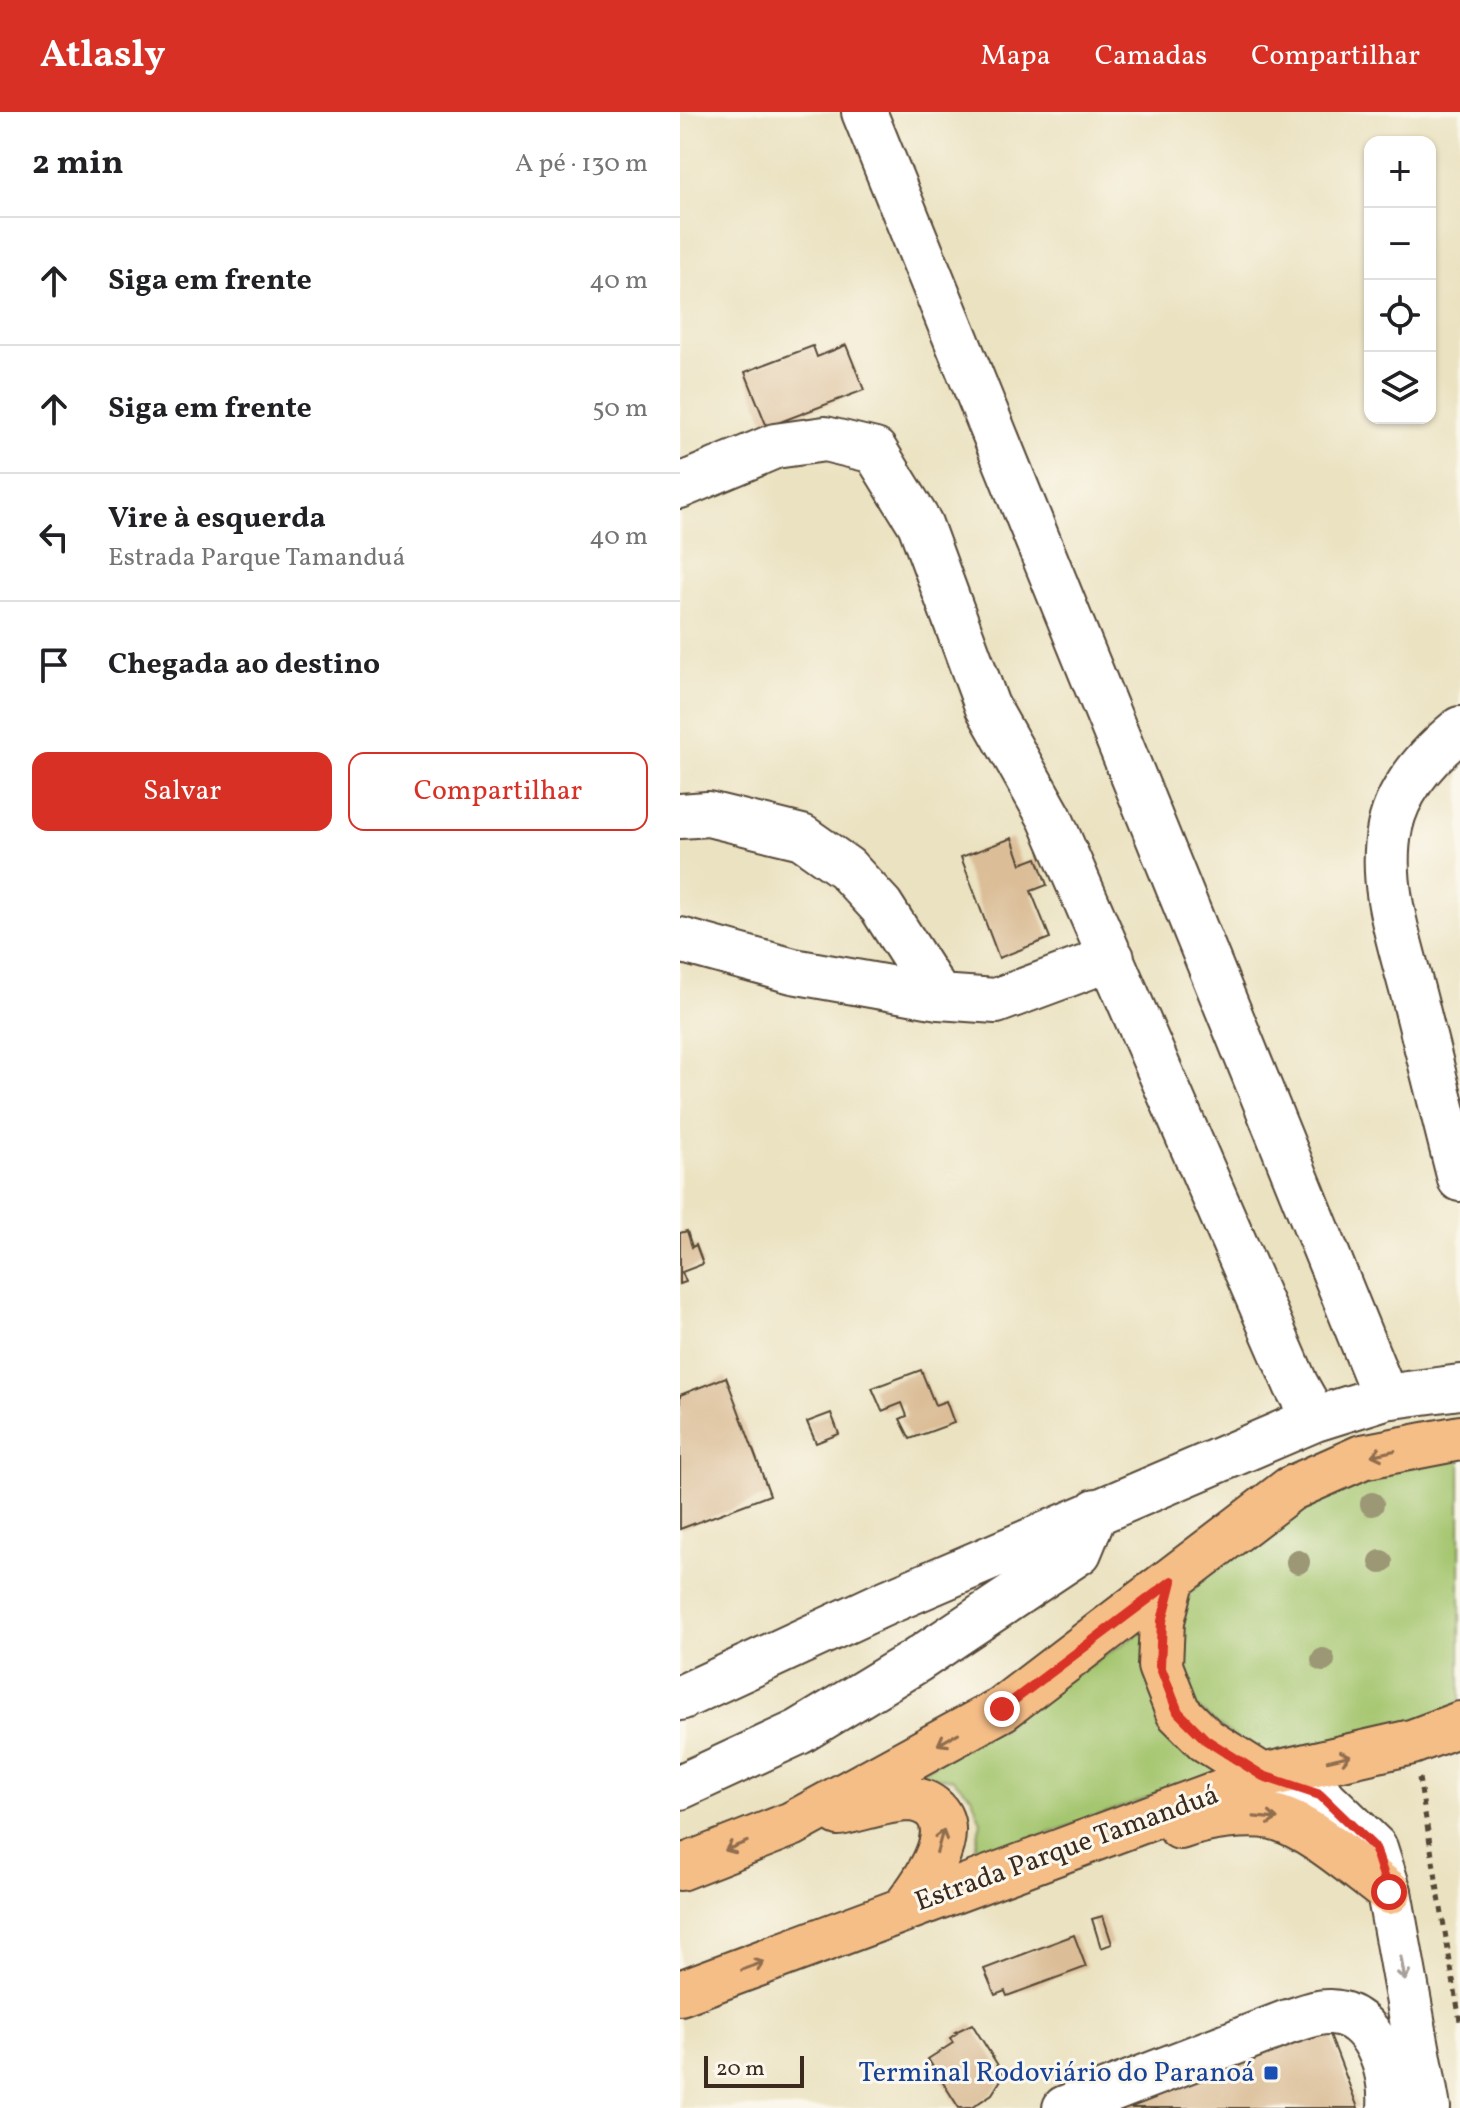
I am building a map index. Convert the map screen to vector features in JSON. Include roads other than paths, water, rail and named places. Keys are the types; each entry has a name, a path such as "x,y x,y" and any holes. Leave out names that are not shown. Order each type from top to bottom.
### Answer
{"main road":[{"path":"680,1868 792,1824 1002,1709 1290,1489 1362,1457 1460,1438"},
{"path":"1172,1581 1162,1621 1160,1666 1178,1712 1206,1740 1263,1776"},
{"name":"Estrada Parque Tamanduá","path":"680,1993 1263,1776 1412,1742 1460,1724"},
{"path":"792,1824 908,1799 929,1804 943,1819 945,1835 913,1906"},
{"path":"913,1906 966,1898 1208,1817 1272,1817 1300,1827 1389,1892"}],"street":[{"path":"864,112 1385,1397"},
{"path":"680,486 775,446 825,439 875,451 920,524 987,706 1050,818 1296,1385 1315,1419"},
{"path":"1460,729 1433,752 1401,797 1390,824 1386,853 1387,882 1397,930 1460,1179"},
{"path":"680,816 708,814 802,837 846,868 881,906 939,997"},
{"path":"680,940 793,971 939,997 996,1001 1112,958"},
{"path":"680,1698 883,1604 1315,1419 1385,1397 1460,1387"},
{"path":"680,1787 799,1732 916,1661 1079,1552 1096,1511"},
{"path":"883,1604 916,1661"},
{"path":"1263,1776 1320,1795 1375,1848 1389,1892 1398,2043 1389,2079 1390,2108"},
{"path":"1065,2108 1288,2022 1323,2012 1353,2017 1366,2030 1398,2043 1428,2108"}],"place":[{"name":"Terminal Rodoviário do Paranoá","path":"1271,2073"}]}
